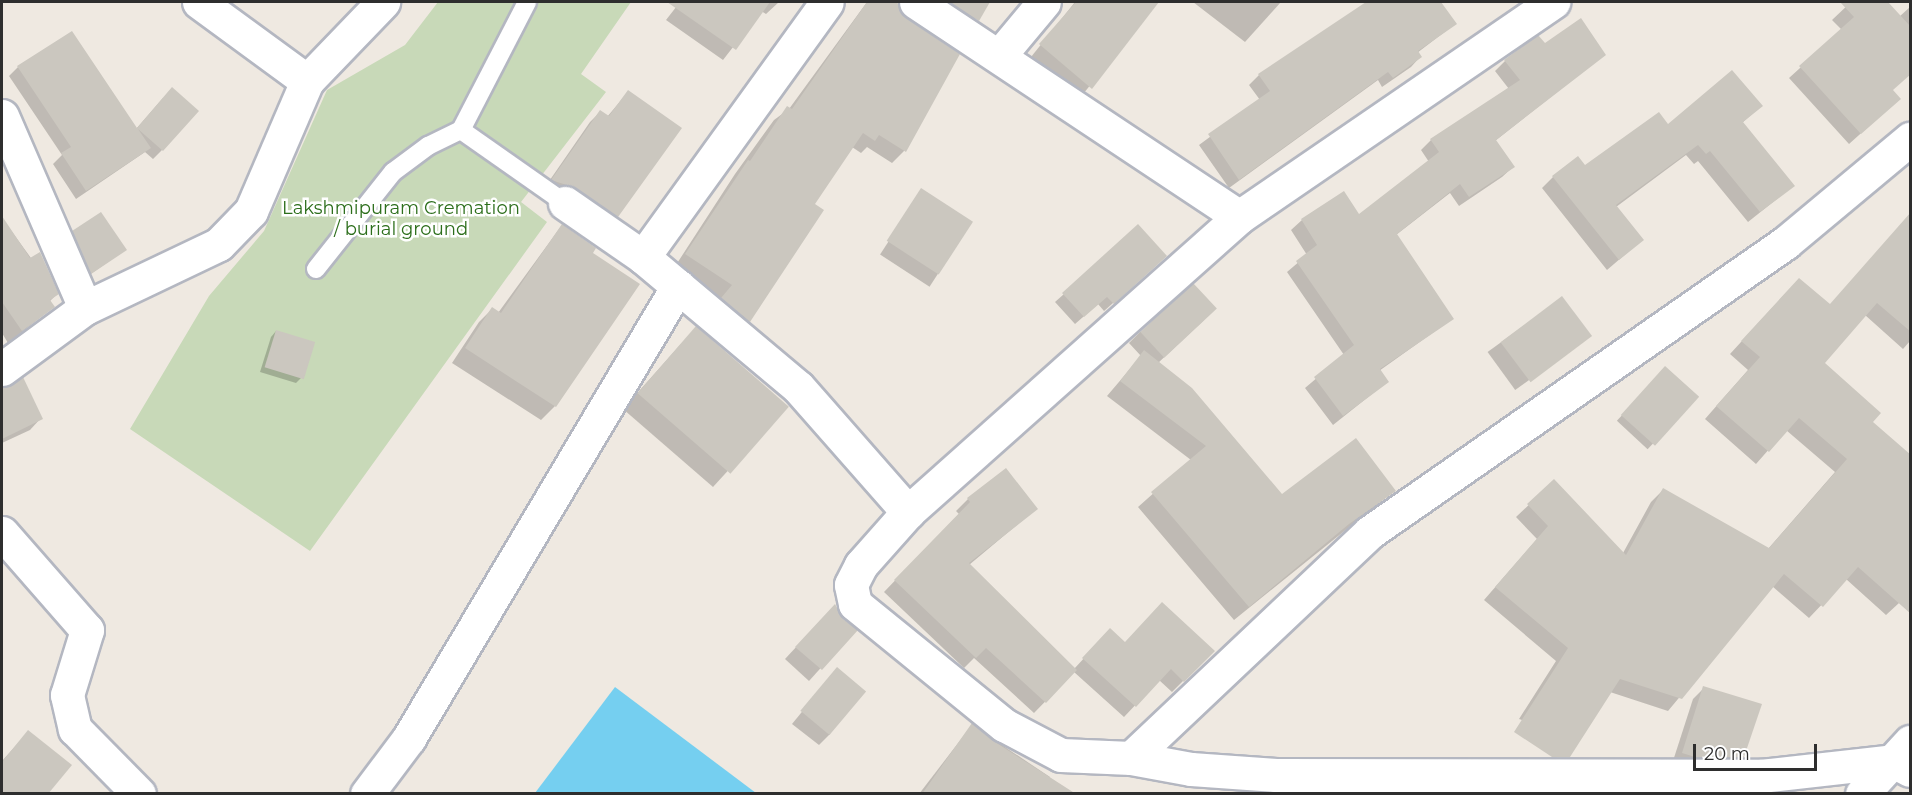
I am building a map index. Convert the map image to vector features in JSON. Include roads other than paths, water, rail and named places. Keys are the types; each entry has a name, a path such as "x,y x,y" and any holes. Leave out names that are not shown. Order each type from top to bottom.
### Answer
{"street":[{"path":"199,2 307,81"},
{"path":"2,369 85,308 219,244 251,211 307,81 383,2"},
{"path":"643,257 827,2"},
{"path":"916,2 1239,217"},
{"path":"999,56 1044,2"},
{"path":"1553,2 1239,217 908,512 861,565 851,585 855,604 1012,729 1061,755 1131,758 1190,781 1276,775 1760,776 1905,758"},
{"path":"2,116 13,172 85,308"},
{"path":"1131,758 1370,532 1785,243 1911,139"},
{"path":"565,203 643,257 798,387 908,512"},
{"path":"367,794 409,738 678,286"},
{"path":"2,533 87,630 67,695 75,729 139,794"},
{"path":"1862,794 1905,758"}],"lane":[{"path":"316,269 393,172 428,146 461,130 527,2"},
{"path":"461,130 565,203"}],"water":[{"path":"615,687 756,793 535,793"}],"park label":[{"name":"Lakshmipuram Cremation / burial ground","path":"401,219"}]}
